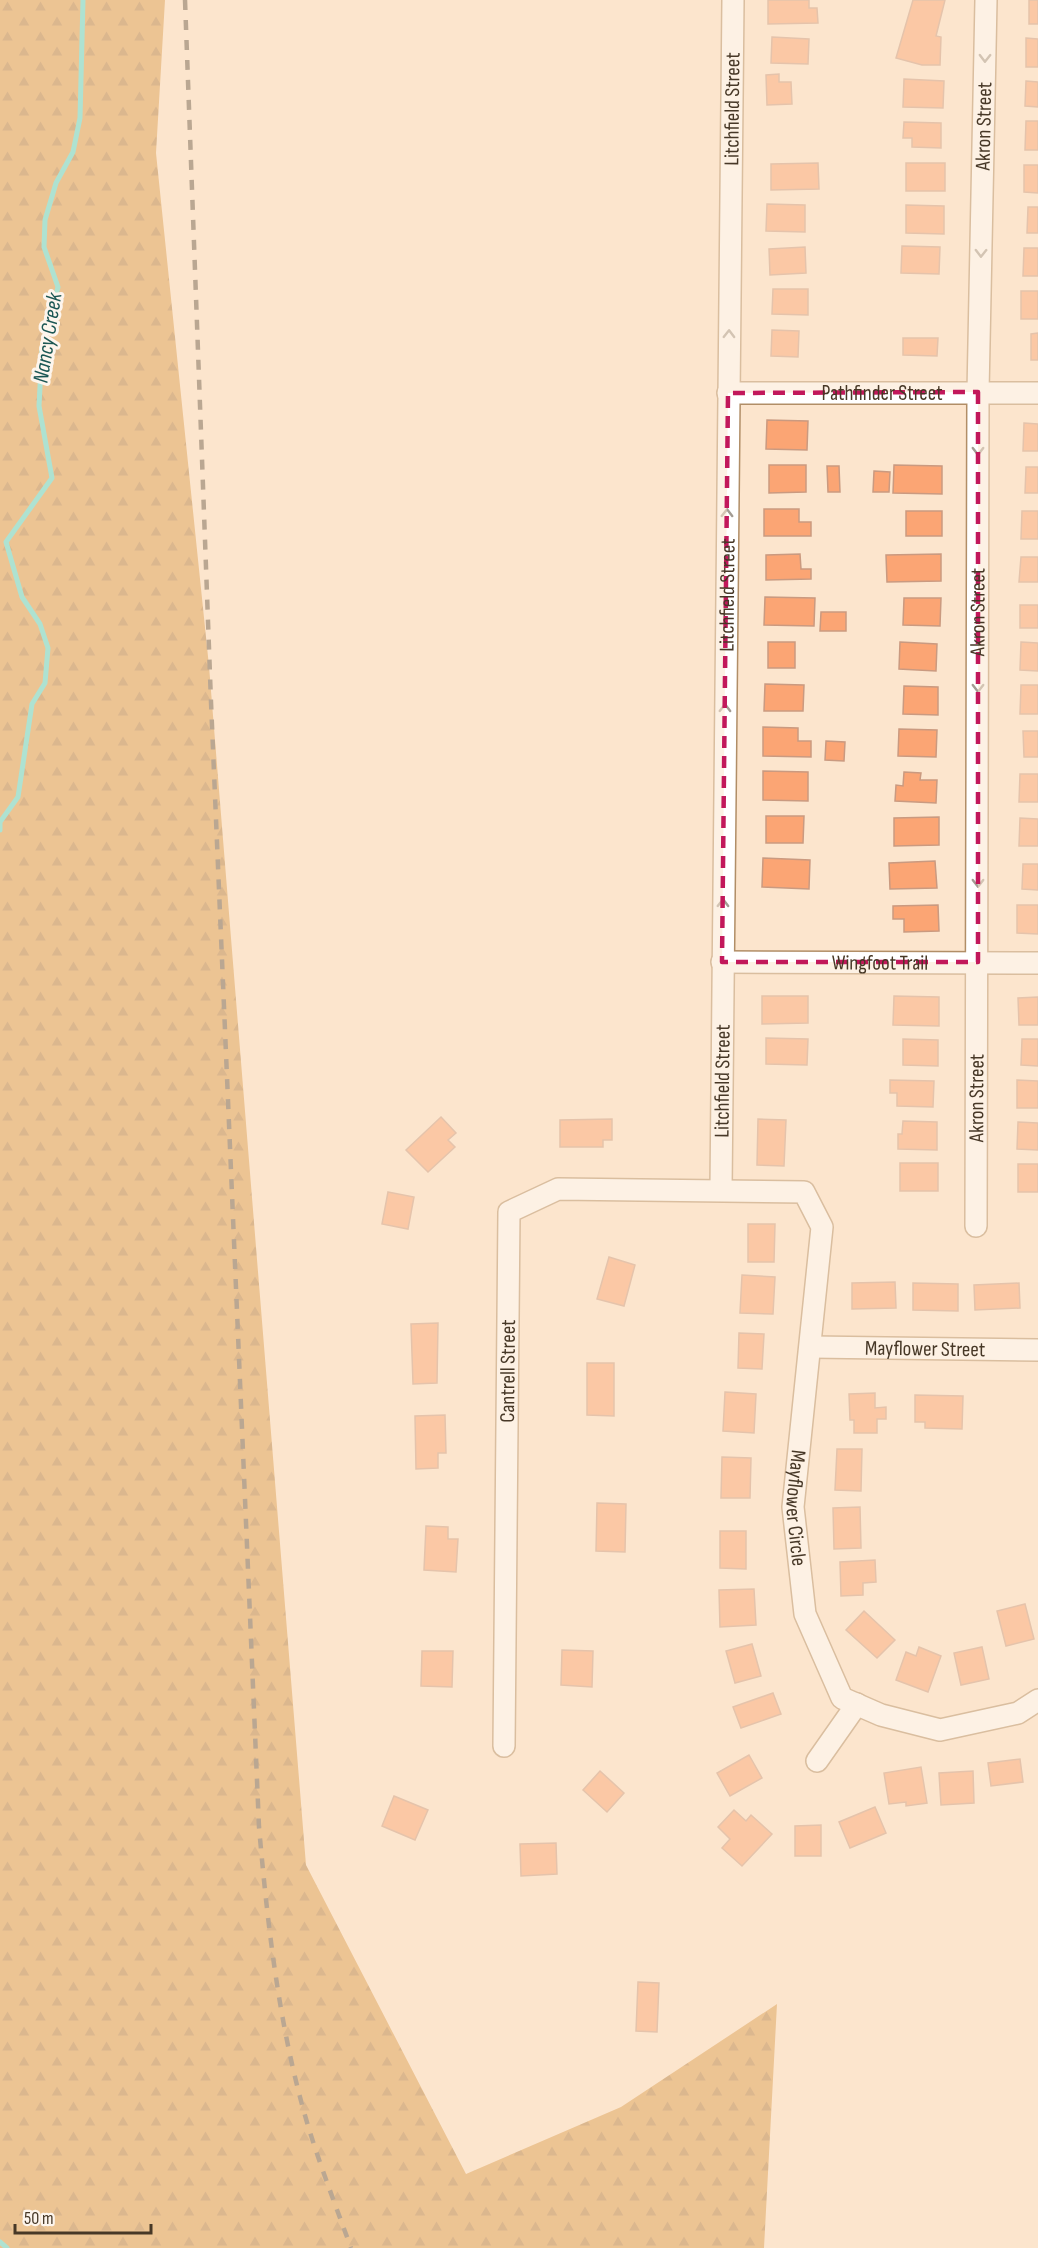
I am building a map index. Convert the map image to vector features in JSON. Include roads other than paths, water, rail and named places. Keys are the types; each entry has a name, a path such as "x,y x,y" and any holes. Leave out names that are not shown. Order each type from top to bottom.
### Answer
{"street":[{"name":"Litchfield Street","path":"721,1189 733,0"},
{"name":"Akron Street","path":"976,1226 978,392 986,0"},
{"name":"Pathfinder Street","path":"728,393 1038,393"},
{"name":"Wingfoot Trail","path":"722,962 1038,963"},
{"name":"Cantrell Street","path":"504,1746 509,1212 558,1189 721,1189"},
{"name":"Mayflower Circle","path":"721,1189 804,1192 822,1227 812,1347 793,1507 806,1614 842,1698 881,1715 940,1730 1018,1713 1038,1700"},
{"name":"Mayflower Street","path":"812,1347 1038,1350"},
{"path":"817,1761 857,1704"}],"waterway":[{"name":"Nancy Creek","path":"0,830 0,822 18,797 32,704 45,683 48,648 40,624 22,597 6,542 52,478 39,406 42,348 58,287 44,247 45,220 56,183 73,152 80,118 83,0"},
{"name":"Nancy Creek","path":"0,2242 7,2248"}],"railway":[{"path":"185,0 211,702 259,1827 274,1963 292,2064 311,2135 351,2248"}]}
